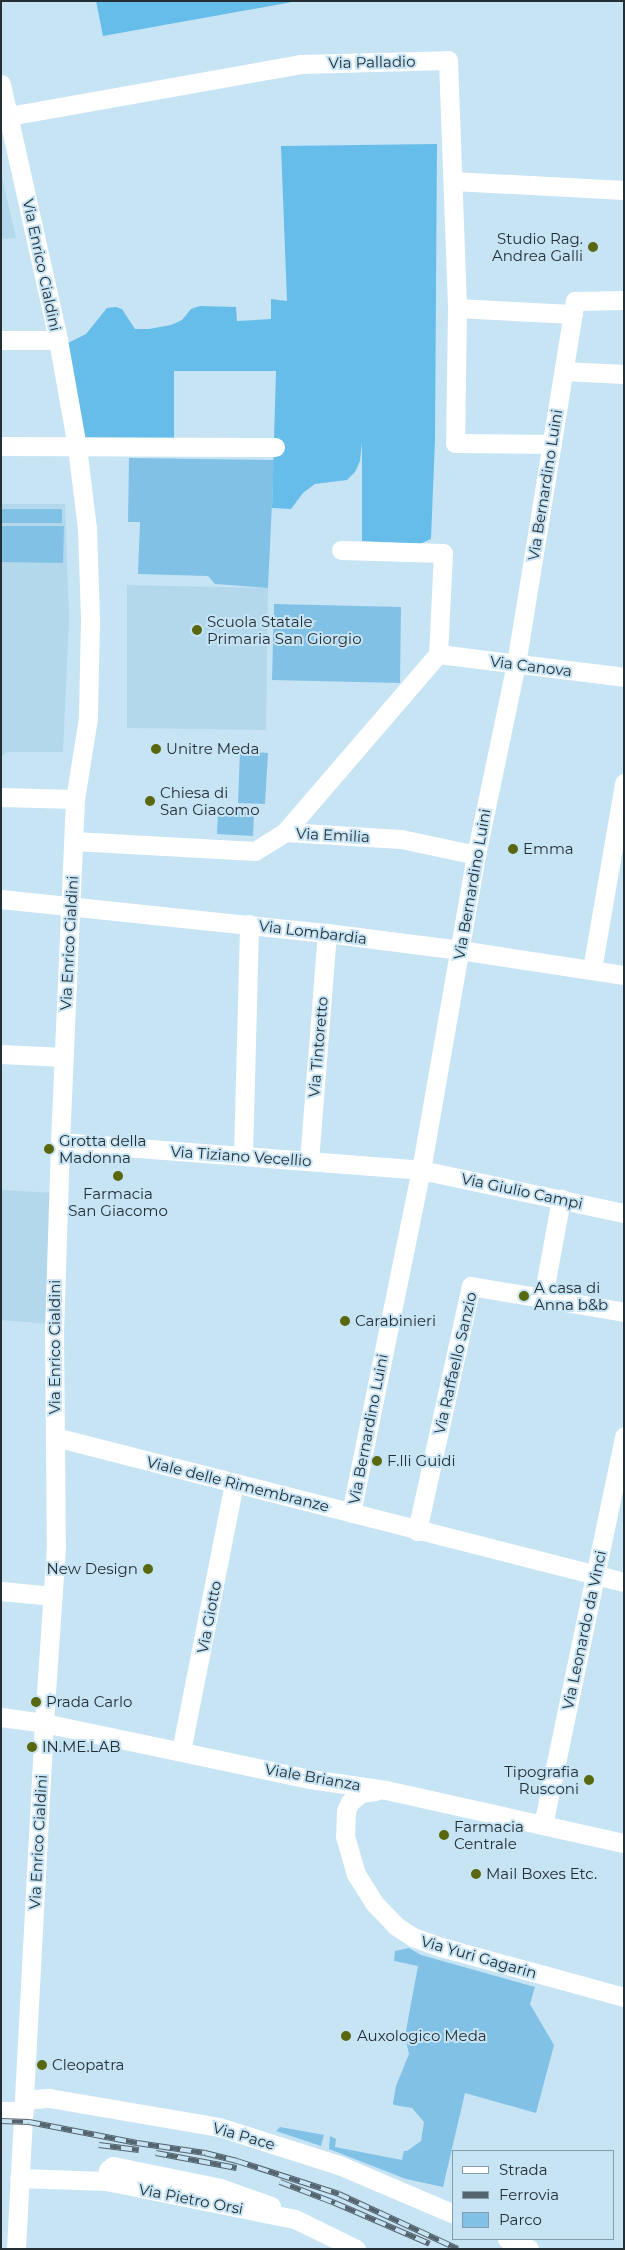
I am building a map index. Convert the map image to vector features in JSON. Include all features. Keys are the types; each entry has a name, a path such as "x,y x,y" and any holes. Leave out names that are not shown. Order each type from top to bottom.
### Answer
{"street":[{"name":"Via Palladio","path":"9,116 300,64 448,60 454,181"},
{"name":"Via Enrico Cialdini","path":"1,84 58,340 77,447 87,528 90,620 88,718 75,799 60,1142 54,1331 56,1546 44,1723 16,2249"},
{"path":"552,444 455,443 457,308 454,181 624,190"},
{"path":"457,308 573,314 575,301 624,300"},
{"name":"Via Bernardino Luini","path":"351,1513 421,1170 476,855 516,664 573,314"},
{"path":"1,340 58,340"},
{"path":"564,371 624,374"},
{"path":"1,446 275,447"},
{"path":"285,832 438,654 443,553 341,550"},
{"name":"Via Canova","path":"438,654 624,677"},
{"path":"592,969 624,782"},
{"path":"1,797 75,799"},
{"name":"Via Emilia","path":"74,841 256,851 285,832 401,839 476,855"},
{"name":"Via Lombardia","path":"1,899 328,933 460,950 624,975"},
{"path":"243,1156 249,924"},
{"name":"Via Tintoretto","path":"308,1161 328,933"},
{"path":"1,1054 64,1057"},
{"name":"Via Tiziano Vecellio","path":"60,1142 421,1170"},
{"name":"Via Giulio Campi","path":"421,1170 624,1213"},
{"path":"543,1296 561,1199"},
{"name":"Via Raffaello Sanzio","path":"417,1531 472,1286 543,1296 624,1312"},
{"name":"Viale delle Rimembranze","path":"55,1437 417,1531 624,1582"},
{"name":"Via Leonardo da Vinci","path":"543,1825 624,1438"},
{"name":"Via Giotto","path":"181,1752 234,1483"},
{"path":"1,1591 53,1596"},
{"name":"Viale Brianza","path":"1,1717 44,1723 310,1778 386,1790 624,1843"},
{"path":"310,1778 325,1785 335,1793 345,1821"},
{"name":"Via Yuri Gagarin","path":"386,1790 369,1791 355,1796 346,1811 345,1836 356,1874 374,1903 401,1930 441,1948 624,1997"},
{"name":"Via Pace","path":"1,2111 49,2098 218,2127 339,2166 452,2213"},
{"name":"Via Pietro Orsi","path":"19,2178 106,2176 294,2219 356,2249"},
{"path":"509,2240 529,2249"}],"shaded area":[{"path":"96,1 298,1 103,36"},
{"path":"437,144 435,439 431,539 420,544 362,541 362,442 360,461 355,472 347,480 315,484 303,493 291,509 272,508 276,371 174,371 174,441 84,442 66,344 86,334 107,308 116,307 122,309 135,329 149,329 171,325 182,320 191,309 200,306 236,307 237,321 271,319 271,299 287,301 281,146"},
{"path":"1,173 16,238 1,239"},
{"path":"1,504 65,504 69,619 63,752 7,752 1,757"},
{"name":"Scuola Statale Primaria San Giorgio","path":"127,585 268,588 266,730 127,728"},
{"path":"1,1190 56,1193 50,1324 1,1320"}],"green space":[{"path":"129,458 274,460 268,588 215,584 208,576 138,574 140,522 128,522"},
{"path":"1,509 62,509 62,523 1,523"},
{"path":"1,526 64,526 63,563 1,562"},
{"path":"274,604 401,607 400,683 272,680"},
{"path":"240,751 268,753 265,804 238,803"},
{"path":"218,811 254,813 253,836 217,834"},
{"path":"409,1948 421,1955 535,1987 530,2004 554,2045 536,2113 465,2093 443,2187 406,2179 329,2149 330,2136 336,2139 335,2147 402,2160 404,2151 407,2151 421,2141 424,2122 412,2108 394,2105 393,2103 396,2086 409,2054 405,2036 418,1966 394,1961 395,1951"},
{"path":"280,2127 324,2135 321,2146 276,2131"}],"railway":[{"path":"1,2121 29,2122 137,2143 205,2153 237,2161 339,2194 458,2249"},
{"path":"99,2145 139,2150"},
{"path":"156,2153 237,2168"},
{"path":"280,2182 335,2203 430,2244"}],"place":[{"name":"Studio Rag. Andrea Galli","path":"593,247"},
{"name":"Scuola Statale Primaria San Giorgio","path":"197,630"},
{"name":"Unitre Meda","path":"156,749"},
{"name":"Chiesa di San Giacomo","path":"150,801"},
{"name":"Emma","path":"513,849"},
{"name":"Grotta della Madonna","path":"49,1149"},
{"name":"Farmacia San Giacomo","path":"118,1176"},
{"name":"A casa di Anna b&b","path":"524,1296"},
{"name":"Carabinieri","path":"345,1321"},
{"name":"F.lli Guidi","path":"377,1461"},
{"name":"New Design","path":"148,1569"},
{"name":"Prada Carlo","path":"36,1702"},
{"name":"IN.ME.LAB","path":"32,1747"},
{"name":"Tipografia Rusconi","path":"589,1780"},
{"name":"Farmacia Centrale","path":"444,1835"},
{"name":"Mail Boxes Etc.","path":"476,1874"},
{"name":"Auxologico Meda","path":"346,2036"},
{"name":"Cleopatra","path":"42,2065"}]}
